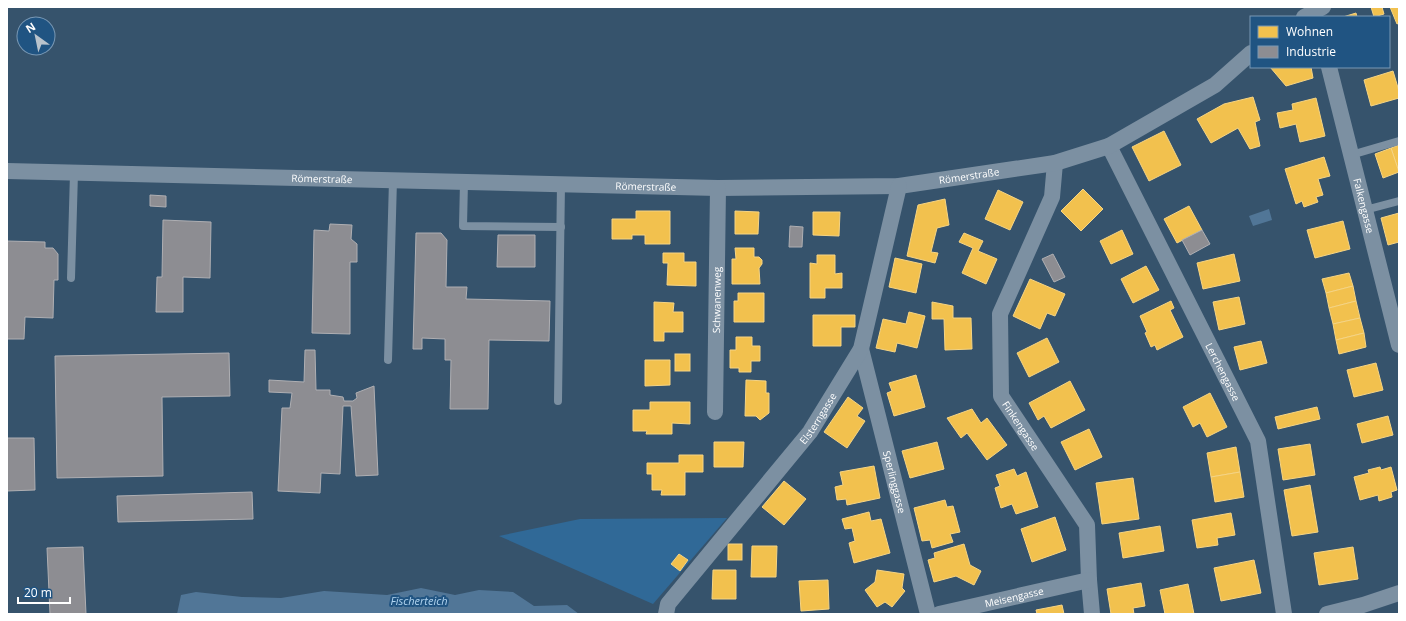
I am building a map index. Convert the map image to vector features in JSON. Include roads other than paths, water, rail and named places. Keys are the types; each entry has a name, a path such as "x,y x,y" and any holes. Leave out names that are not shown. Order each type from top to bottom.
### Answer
{"street":[{"name":"Römerstraße","path":"7,171 718,188 899,186 1055,163 1109,146 1215,85 1250,54"},
{"name":"Falkengasse","path":"1329,68 1399,345"},
{"name":"Lerchengasse","path":"1109,146 1258,440 1284,614"},
{"name":"Finkengasse","path":"1055,163 1052,196 1000,314 1001,396 1087,525 1092,614"},
{"name":"Elsterngasse","path":"666,614 668,604 810,432 861,350 899,186"},
{"name":"Schwanenweg","path":"715,412 718,188"},
{"name":"Sperlinggasse","path":"861,350 928,614"},
{"name":"Meisengasse","path":"939,614 1089,580"},
{"path":"1327,614 1363,605 1399,593"}],"lane":[{"path":"1351,155 1399,141"},
{"path":"71,278 74,173"},
{"path":"388,360 393,180"},
{"path":"464,182 463,226 561,227"},
{"path":"558,401 562,184"},
{"path":"1365,210 1399,201"}],"water":[{"path":"1269,209 1272,220 1253,226 1249,216"},
{"name":"Fischerteich","path":"421,588 455,595 479,590 513,592 534,606 567,605 579,614 177,614 181,595 196,592 242,597 281,598 324,591 387,595"}]}
